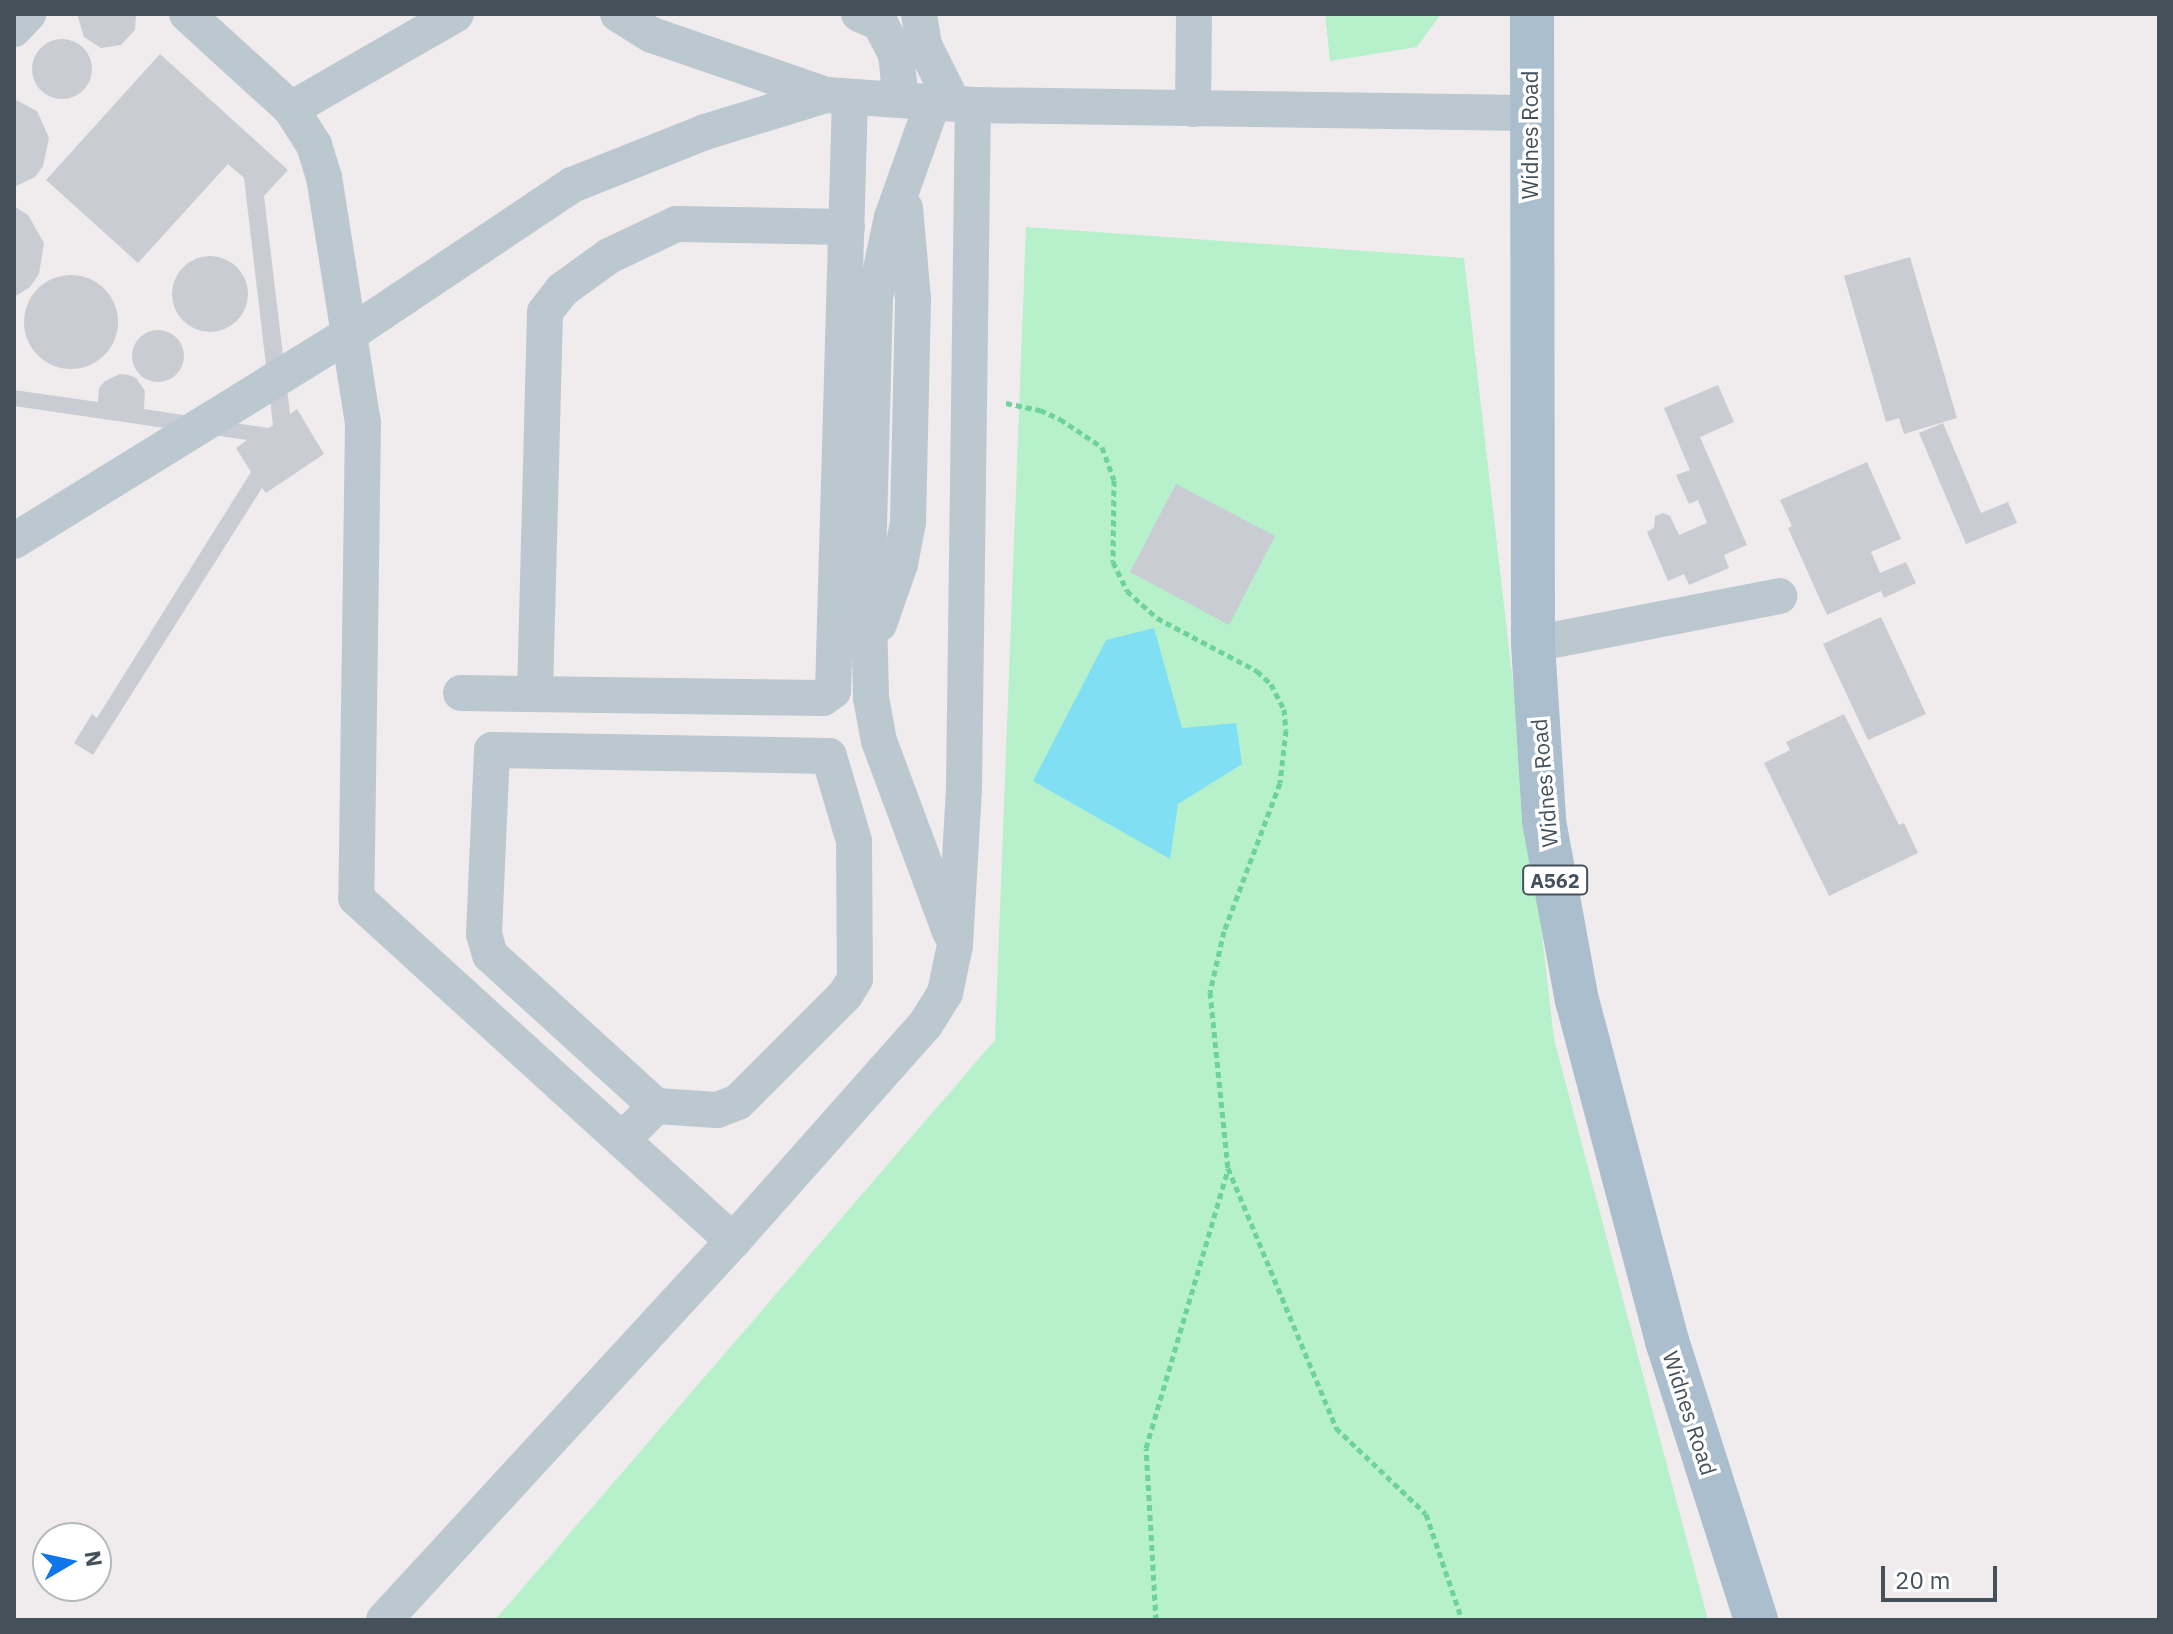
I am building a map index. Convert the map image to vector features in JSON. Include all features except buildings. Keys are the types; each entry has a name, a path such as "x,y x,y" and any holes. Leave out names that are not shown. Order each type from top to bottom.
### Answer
{"main road":[{"name":"Widnes Road","path":"1532,14 1529,113 1533,644 1544,821 1577,1000 1667,1341 1756,1620"}],"lane":[{"path":"14,29 28,14"},
{"path":"187,14 291,109 314,145 324,177 363,422 356,898 733,1241"},
{"path":"618,14 652,35 838,96 953,103 1193,109 1529,113"},
{"path":"859,14 880,23 896,54 899,84 890,99"},
{"path":"384,1620 733,1241 925,1025 945,993 955,945 964,788 969,400 953,103 924,45 919,14"},
{"path":"1193,109 1194,14"},
{"path":"291,109 438,18"},
{"path":"461,693 823,698 833,691 847,227 838,96"},
{"path":"14,541 351,333 572,185 705,132 838,96"},
{"path":"953,103 904,182 892,217 875,298 868,465 871,698 879,741 955,945"},
{"path":"509,750 523,693 545,312 562,290 609,256 676,224 847,227"},
{"path":"1533,644 1779,596"},
{"path":"492,750 829,756 854,841 855,979 845,995 738,1102 717,1110 656,1106 490,955 484,934 492,750"},
{"path":"622,1140 656,1106"}],"path":[{"path":"969,400 1040,410 1060,419 1102,447 1114,480 1110,538 1113,562 1127,591 1157,618 1257,671 1271,684 1284,709 1286,730 1280,783 1224,931 1210,992 1228,1168 1336,1428 1426,1514 1462,1620"},
{"path":"1156,1620 1146,1448 1228,1168"}],"green space":[{"path":"1325,14 1441,14 1417,47 1330,61"},
{"path":"1026,227 1464,258 1554,1039 1708,1620 495,1620 995,1040"}],"water":[{"path":"1154,628 1182,728 1236,723 1242,764 1178,804 1170,859 1033,781 1106,640"}]}
